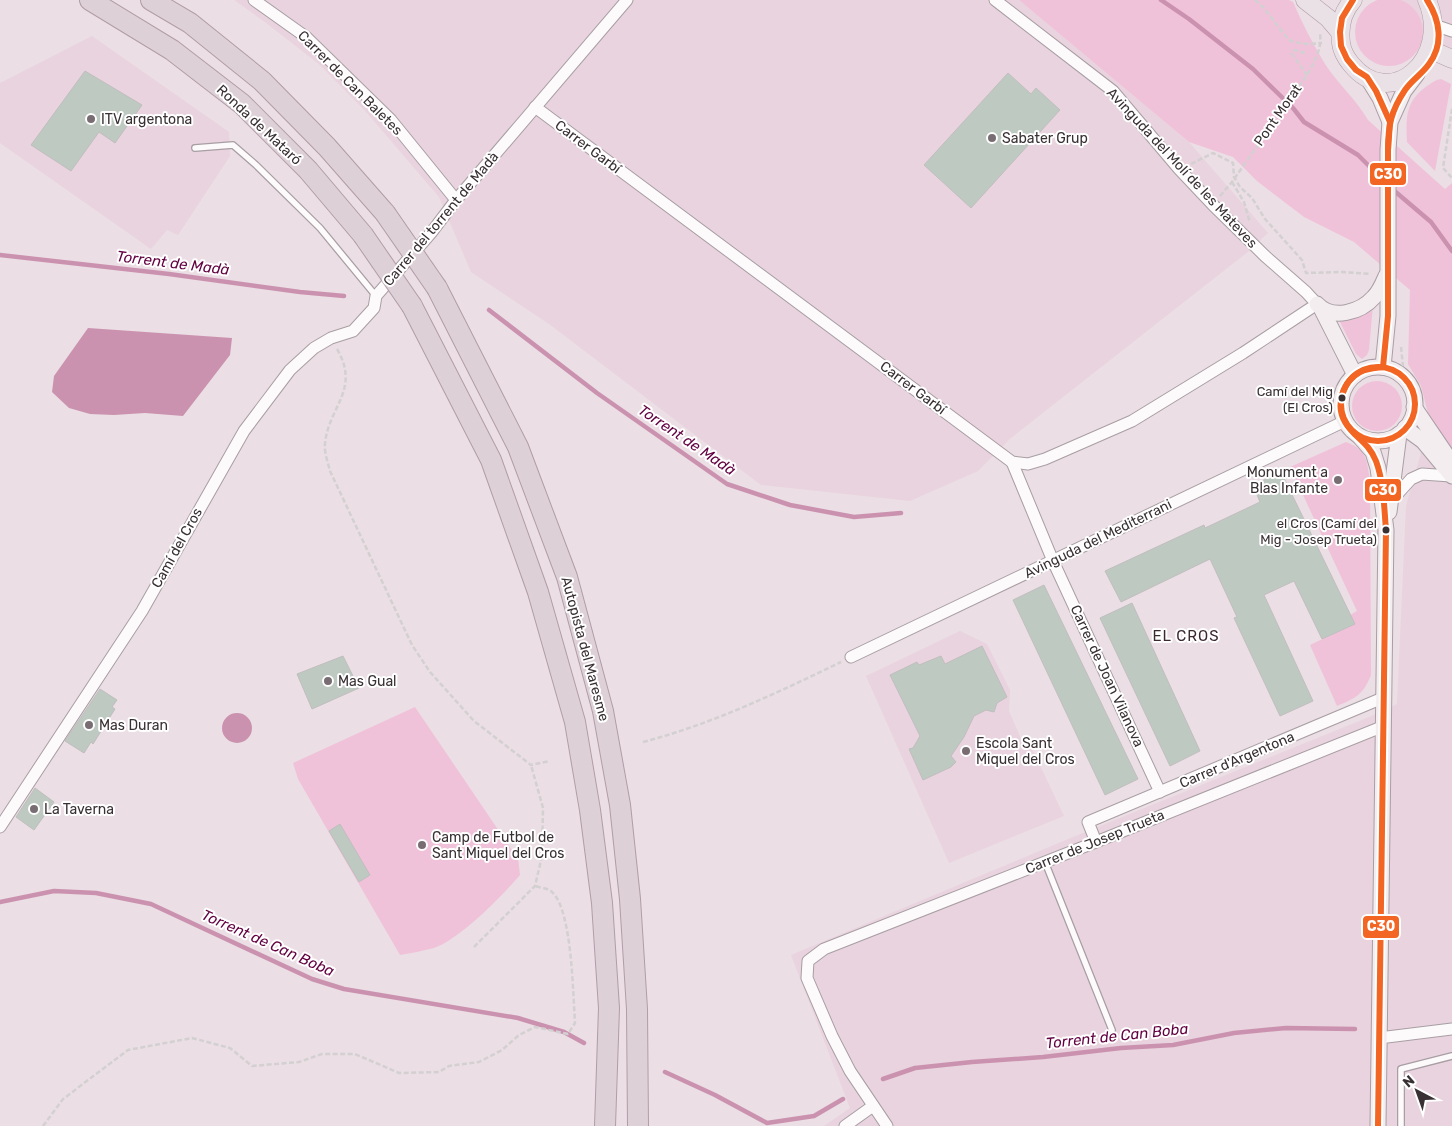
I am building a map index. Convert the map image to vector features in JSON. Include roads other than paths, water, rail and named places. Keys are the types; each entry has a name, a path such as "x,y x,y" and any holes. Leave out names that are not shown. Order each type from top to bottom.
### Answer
{"highway":[{"name":"Ronda de Mataró","path":"90,0 172,50 242,104 308,170 363,235"},
{"name":"Autopista del Maresme","path":"151,0 190,23 262,81 327,147 385,213 437,288 518,447 567,577 603,711 620,804 630,899 637,1009 638,1126"},
{"name":"Autopista del Maresme","path":"363,235 412,306 491,460 538,592 574,722 590,810 602,903 609,1008 605,1126"}],"main road":[{"path":"1305,0 1328,18 1340,32"},
{"path":"1353,0 1342,18 1341,46 1347,59 1356,70 1368,78 1380,82 1406,80 1417,74 1428,64 1436,52 1440,34 1437,14"},
{"path":"1436,52 1452,59"}],"street":[{"name":"Carrer de Can Baletes","path":"254,0 306,37 391,120 456,200"},
{"name":"Carrer del torrent de Madà","path":"376,296 626,0"},
{"name":"Avinguda del Molí de les Mateves","path":"995,0 1112,92 1213,205 1265,256 1306,292 1319,307"},
{"path":"1383,367 1388,316 1388,150 1390,122 1404,91 1417,74"},
{"path":"1368,78 1380,98 1390,122"},
{"name":"Carrer Garbí","path":"535,107 1012,462"},
{"path":"1012,462 1028,464 1045,460 1132,421 1319,307 1341,313 1368,304 1380,289 1388,270"},
{"name":"Camí del Cros","path":"0,826 142,611 244,431 290,370 314,348 331,338 353,331 374,308 376,296"},
{"path":"1319,307 1355,375"},
{"path":"1359,436 1372,440 1386,440 1402,431 1412,418 1414,396 1410,386 1403,377 1394,371 1383,367 1368,368 1355,375 1344,390 1341,398 1342,414 1345,421 1373,452 1378,468 1386,530 1378,1126"},
{"path":"1414,407 1452,472"},
{"name":"Avinguda del Mediterrani","path":"851,657 1345,421"},
{"path":"1402,431 1423,441 1452,472"},
{"path":"1386,530 1402,431"},
{"name":"Carrer de Joan Vilanova","path":"1012,462 1053,561 1160,792"},
{"path":"1392,500 1411,479 1422,474 1452,472"},
{"name":"Carrer d'Argentona","path":"1096,842 1088,822 1385,697"},
{"name":"Carrer de Josep Trueta","path":"873,1106 850,1071 832,1036 807,978 808,961 824,948 1096,842 1384,726"},
{"path":"1379,1038 1452,1029"},
{"path":"845,1126 873,1106 887,1126"}],"lane":[{"name":"Carrer del torrent de Madà","path":"195,148 233,145 320,228 376,296"},
{"path":"1045,862 1112,1030"},
{"path":"1401,1126 1401,1068 1452,1056"}],"waterway":[{"path":"1161,0 1189,19 1253,69 1293,108 1304,122 1358,155 1384,181"},
{"path":"1391,188 1431,222 1452,251"},
{"name":"Torrent de Madà","path":"0,255 344,296"},
{"name":"Torrent de Madà","path":"489,310 597,393 727,484 790,505 854,517 901,513"},
{"name":"Torrent de Can Boba","path":"0,902 54,891 96,893 151,904 312,979 344,989 518,1018 564,1032 584,1043"},
{"name":"Torrent de Can Boba","path":"883,1079 915,1068 1121,1048 1173,1045 1234,1033 1286,1028 1355,1029"},
{"name":"Torrent de Can Boba","path":"665,1072 715,1095 767,1123 814,1116 843,1099"}],"place":[{"name":"ITV argentona","path":"91,119"},
{"name":"Sabater Grup","path":"992,138"},
{"name":"Camí del Mig (El Cros)","path":"1342,398"},
{"name":"Monument a Blas Infante","path":"1338,480"},
{"name":"el Cros (Camí del Mig - Josep Trueta)","path":"1386,530"},
{"name":"Mas Gual","path":"328,681"},
{"name":"Mas Duran","path":"89,725"},
{"name":"Escola Sant Miquel del Cros","path":"966,751"},
{"name":"La Taverna","path":"34,809"},
{"name":"Camp de Futbol de Sant Miquel del Cros","path":"422,845"}],"district":[{"name":"EL CROS","path":"1186,636"}]}
